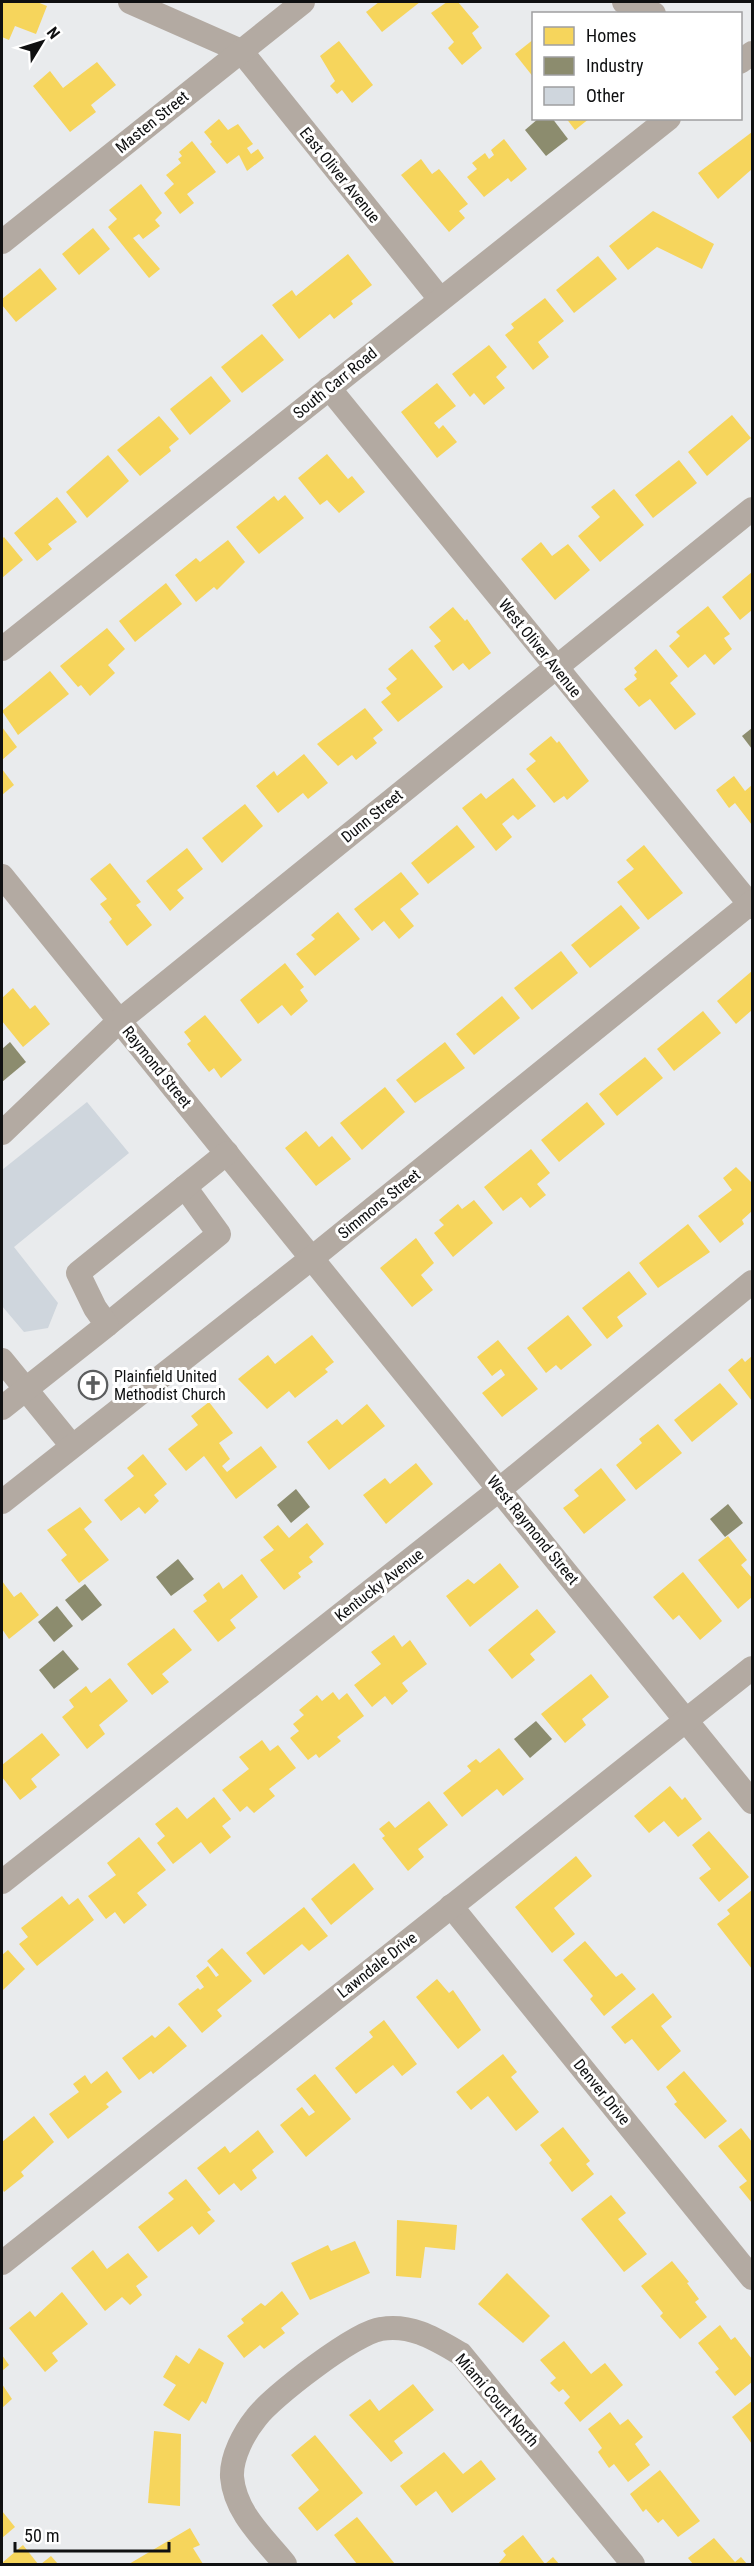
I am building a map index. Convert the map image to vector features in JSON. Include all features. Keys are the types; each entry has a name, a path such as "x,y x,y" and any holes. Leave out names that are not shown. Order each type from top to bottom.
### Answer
{"street":[{"path":"130,2 240,51"},
{"name":"Masten Street","path":"2,242 303,2"},
{"path":"624,2 649,12"},
{"name":"East Oliver Avenue","path":"240,51 440,299"},
{"name":"South Carr Road","path":"2,649 666,120"},
{"name":"West Oliver Avenue","path":"328,388 752,904"},
{"name":"Dunn Street","path":"2,1133 119,1021 753,509"},
{"name":"Raymond Street","path":"2,876 312,1258"},
{"name":"Simmons Street","path":"2,1502 312,1258 752,904"},
{"path":"107,1325 95,1308 78,1273 227,1153"},
{"path":"2,1408 219,1234 184,1187"},
{"name":"West Raymond Street","path":"312,1258 753,1802"},
{"name":"Kentucky Avenue","path":"2,1882 500,1489 753,1282"},
{"path":"2,1360 72,1446"},
{"name":"Lawndale Drive","path":"2,2263 753,1668"},
{"name":"Denver Drive","path":"451,1906 753,2278"},
{"name":"Miami Court North","path":"285,2565 238,2506 232,2475 240,2444 256,2417 350,2342 378,2329 401,2327 425,2334 461,2354 633,2565"}],"building: Homes":[{"path":"2,2 37,2 47,6 36,34 15,26 9,40 2,37"},
{"path":"379,2 420,2 382,32 366,12"},
{"path":"447,2 458,2 479,27 472,33 482,48 462,65 448,48 454,42 431,13"},
{"path":"339,41 373,85 352,103 342,90 337,94 330,86 335,81 320,56"},
{"path":"532,41 532,75 515,54"},
{"path":"97,62 116,85 91,105 96,112 70,132 33,86 50,71 63,88"},
{"path":"219,119 228,130 238,124 253,144 247,148 251,154 258,149 264,158 247,171 239,155 227,164 210,144 212,142 204,132"},
{"path":"568,120 588,120 575,130"},
{"path":"752,132 752,169 718,199 698,173"},
{"path":"504,139 527,169 511,182 508,178 484,197 467,177 477,169 472,163 485,153 489,159 494,155 491,150"},
{"path":"192,141 216,172 187,194 194,203 180,214 164,193 174,184 166,175 181,163 178,159 182,156 179,152"},
{"path":"421,159 432,174 439,169 468,204 459,211 465,218 449,232 401,175"},
{"path":"141,184 162,213 155,220 160,226 143,239 139,234 133,238 160,269 149,278 108,227 117,219 109,210"},
{"path":"653,211 714,244 702,269 657,247 628,270 609,246"},
{"path":"93,228 110,249 79,275 62,254"},
{"path":"348,254 372,285 351,301 353,304 334,319 330,314 299,339 272,305 292,290 296,296"},
{"path":"598,256 617,279 574,313 556,290"},
{"path":"40,268 57,289 16,322 2,305 2,299"},
{"path":"545,298 564,321 538,342 549,357 533,370 505,335 514,328 511,324"},
{"path":"262,334 284,360 242,393 221,367"},
{"path":"489,345 507,367 496,377 505,388 484,405 474,393 470,397 452,374"},
{"path":"211,376 231,401 190,435 170,409"},
{"path":"437,383 456,406 434,423 439,429 443,425 457,442 437,458 401,412"},
{"path":"732,415 751,438 707,476 688,452"},
{"path":"159,416 179,439 169,447 171,451 140,476 117,450"},
{"path":"327,454 348,479 352,476 365,492 339,513 327,500 320,505 298,478"},
{"path":"108,455 129,481 87,518 66,492"},
{"path":"679,460 697,483 653,518 635,495"},
{"path":"614,489 644,525 600,562 578,536 600,517 591,507"},
{"path":"285,495 304,518 259,554 236,527 274,496 278,501"},
{"path":"57,497 77,522 48,544 52,549 37,561 14,533"},
{"path":"4,537 23,560 2,578 2,539"},
{"path":"228,540 245,562 217,590 214,587 196,602 175,575 196,558 200,562"},
{"path":"541,542 552,556 568,544 590,570 555,600 521,559"},
{"path":"752,572 752,610 740,620 722,597"},
{"path":"166,583 182,604 135,642 119,621"},
{"path":"708,606 730,634 724,638 732,649 714,665 705,654 688,668 669,646 680,636 676,632"},
{"path":"453,607 465,621 467,619 491,653 469,670 463,663 453,671 434,646 441,641 429,627"},
{"path":"107,628 125,649 108,665 115,673 90,696 81,685 78,687 60,666"},
{"path":"412,649 443,687 398,722 381,702 391,694 386,688 397,679 388,669"},
{"path":"656,649 678,676 670,683 696,714 675,730 650,699 639,707 624,689 637,679 634,675 637,672 634,668"},
{"path":"50,671 69,694 18,735 2,711"},
{"path":"365,708 383,730 373,738 377,743 356,760 352,755 338,766 317,744"},
{"path":"2,727 17,747 2,760"},
{"path":"551,736 557,743 559,741 589,781 567,800 564,796 554,803 526,769 536,761 529,754"},
{"path":"304,754 328,783 308,799 303,793 278,813 256,786 274,771 277,776"},
{"path":"2,769 14,785 2,795"},
{"path":"734,776 745,791 752,785 752,825 735,803 729,808 716,790"},
{"path":"513,778 536,806 518,820 513,815 502,824 512,837 496,851 462,808 481,793 486,799"},
{"path":"245,804 263,826 222,863 202,838"},
{"path":"457,825 475,847 428,884 411,863"},
{"path":"644,845 683,893 648,920 617,882 634,869 626,860"},
{"path":"187,848 203,869 177,890 184,898 170,911 146,881"},
{"path":"110,863 141,902 136,905 152,925 127,946 109,922 112,919 100,904 107,899 90,879"},
{"path":"401,872 419,894 400,909 414,926 399,939 384,921 372,931 354,909"},
{"path":"621,905 640,928 590,968 571,945"},
{"path":"338,912 360,939 315,976 296,954 315,939 311,935"},
{"path":"561,951 578,973 532,1010 514,988"},
{"path":"285,963 304,987 300,990 308,1001 291,1016 282,1005 258,1024 240,1000"},
{"path":"752,971 752,1010 736,1024 717,1001"},
{"path":"13,988 30,1009 35,1005 50,1024 23,1047 2,1021 2,998"},
{"path":"502,996 520,1018 474,1055 456,1034"},
{"path":"703,1011 721,1033 674,1071 657,1049"},
{"path":"205,1015 242,1060 221,1078 214,1068 209,1072 187,1044 191,1041 184,1032"},
{"path":"445,1042 465,1068 415,1103 396,1080"},
{"path":"645,1057 663,1078 617,1116 599,1094"},
{"path":"385,1087 405,1112 362,1150 340,1123"},
{"path":"587,1102 605,1124 559,1162 541,1140"},
{"path":"306,1131 319,1147 332,1136 351,1159 316,1186 285,1148"},
{"path":"531,1149 550,1173 537,1184 546,1195 530,1208 521,1197 503,1211 484,1187"},
{"path":"736,1167 752,1183 752,1211 742,1220 744,1224 720,1243 698,1216 732,1190 723,1178"},
{"path":"474,1200 493,1223 453,1257 434,1233 444,1225 439,1220 458,1204 462,1209"},
{"path":"688,1224 710,1252 658,1288 639,1263"},
{"path":"416,1238 434,1263 421,1275 433,1290 412,1307 380,1268"},
{"path":"629,1271 647,1294 617,1317 623,1326 607,1339 582,1308"},
{"path":"568,1315 592,1345 561,1370 556,1365 546,1373 527,1348"},
{"path":"312,1335 334,1362 325,1369 328,1372 295,1398 289,1391 267,1409 238,1379 268,1355 275,1364"},
{"path":"498,1340 538,1389 502,1417 482,1393 505,1375 501,1369 492,1376 477,1357"},
{"path":"752,1356 752,1401 728,1370 742,1358 745,1362"},
{"path":"720,1383 738,1404 692,1442 674,1420"},
{"path":"209,1402 233,1433 219,1443 230,1459 222,1466 227,1472 261,1446 277,1467 236,1499 204,1456 186,1471 168,1449 198,1425 191,1416"},
{"path":"367,1404 385,1426 329,1470 307,1442 337,1419 342,1425"},
{"path":"658,1424 682,1453 636,1490 616,1465 642,1443 639,1439"},
{"path":"143,1454 167,1484 154,1495 159,1501 145,1514 139,1507 121,1521 104,1500 134,1476 127,1468"},
{"path":"416,1463 433,1484 386,1524 363,1495 385,1478 390,1484"},
{"path":"601,1468 626,1500 584,1534 563,1508 579,1496 574,1490"},
{"path":"80,1507 92,1522 84,1529 109,1560 79,1583 61,1560 67,1555 47,1530"},
{"path":"307,1523 324,1544 309,1557 313,1562 298,1573 301,1577 284,1590 260,1560 274,1550 263,1537 278,1525 289,1538"},
{"path":"728,1536 747,1560 741,1565 752,1578 752,1597 738,1609 698,1560"},
{"path":"500,1563 519,1587 470,1627 446,1596 468,1579 474,1584"},
{"path":"683,1572 722,1621 700,1640 679,1615 673,1620 653,1597"},
{"path":"242,1574 258,1597 230,1620 236,1628 218,1642 193,1611 207,1601 203,1595 219,1582 223,1589"},
{"path":"2,1581 14,1597 21,1592 39,1615 9,1639 2,1629"},
{"path":"537,1609 556,1632 530,1654 535,1660 512,1679 488,1650"},
{"path":"174,1628 192,1650 162,1674 169,1682 152,1695 127,1664"},
{"path":"394,1635 402,1647 410,1640 427,1664 402,1683 408,1691 392,1705 385,1696 372,1707 354,1685 381,1664 371,1652"},
{"path":"591,1674 609,1697 582,1719 586,1725 565,1743 541,1714"},
{"path":"110,1678 128,1701 99,1725 105,1734 87,1749 62,1717 74,1707 69,1700 86,1686 91,1693"},
{"path":"333,1692 339,1700 347,1693 364,1716 337,1737 341,1741 319,1758 316,1754 308,1760 290,1738 299,1731 293,1724 304,1715 299,1710 317,1695 322,1701"},
{"path":"42,1733 60,1755 31,1779 37,1787 20,1800 2,1777 2,1765"},
{"path":"262,1740 270,1751 278,1745 296,1768 269,1789 275,1796 254,1813 247,1806 240,1812 222,1790 249,1769 239,1757"},
{"path":"499,1748 524,1779 503,1796 497,1789 462,1817 443,1793 471,1771 467,1766 476,1759 480,1763"},
{"path":"670,1786 682,1800 685,1797 702,1819 678,1837 664,1821 649,1833 634,1816"},
{"path":"214,1797 231,1819 222,1826 231,1837 210,1854 201,1842 173,1864 157,1843 165,1836 155,1824 177,1807 187,1819"},
{"path":"429,1801 448,1825 418,1849 424,1857 408,1871 382,1838 385,1836 379,1829 389,1821 395,1828"},
{"path":"709,1831 749,1877 719,1902 699,1878 711,1869 692,1845"},
{"path":"139,1837 166,1870 137,1893 147,1905 124,1924 115,1912 106,1919 88,1896 116,1875 107,1863"},
{"path":"576,1856 592,1876 554,1908 575,1934 552,1953 515,1907"},
{"path":"354,1863 374,1889 331,1925 311,1899"},
{"path":"752,1890 752,1969 717,1924 730,1914 727,1910"},
{"path":"62,1896 69,1905 78,1898 94,1920 37,1966 19,1944 28,1937 21,1928"},
{"path":"304,1907 328,1936 309,1951 302,1944 264,1975 246,1953"},
{"path":"585,1941 616,1977 622,1973 636,1989 604,2016 590,1999 593,1996 563,1960"},
{"path":"222,1948 252,1981 217,2010 222,2016 202,2033 178,2004 198,1988 200,1990 204,1987 196,1976 208,1966 216,1977 219,1975 207,1961"},
{"path":"8,1950 25,1969 2,1991 2,1955"},
{"path":"437,1979 449,1993 453,1990 481,2030 458,2049 416,1997"},
{"path":"653,1993 672,2017 661,2026 681,2051 658,2071 632,2039 625,2044 611,2027"},
{"path":"384,2020 417,2064 402,2076 393,2065 356,2094 335,2068 373,2037 369,2032"},
{"path":"169,2026 187,2046 153,2074 151,2071 139,2080 122,2058 152,2035 155,2038"},
{"path":"503,2054 517,2072 511,2077 539,2112 516,2131 488,2096 471,2110 456,2092"},
{"path":"107,2071 122,2092 106,2104 109,2107 68,2139 49,2114 79,2092 73,2084 85,2075 91,2084"},
{"path":"684,2071 727,2121 705,2139 674,2104 677,2102 666,2087"},
{"path":"315,2074 351,2119 306,2157 280,2125 302,2107 309,2116 315,2112 296,2089"},
{"path":"34,2116 54,2142 21,2172 24,2176 4,2192 2,2188 2,2142"},
{"path":"563,2127 590,2161 586,2164 594,2174 572,2192 549,2163 552,2160 540,2145"},
{"path":"741,2128 752,2142 752,2203 739,2187 747,2181 718,2146"},
{"path":"258,2130 274,2152 252,2170 257,2178 241,2191 234,2183 219,2195 197,2168 225,2146 230,2153"},
{"path":"186,2179 211,2210 207,2212 215,2221 199,2235 192,2226 158,2252 138,2227 174,2199 168,2193"},
{"path":"611,2195 626,2213 618,2219 647,2254 624,2272 581,2219"},
{"path":"397,2220 457,2225 455,2250 425,2247 421,2278 396,2276"},
{"path":"355,2241 370,2273 310,2300 291,2263 328,2245 331,2251"},
{"path":"93,2250 107,2269 128,2253 148,2277 136,2286 142,2295 130,2305 122,2297 105,2311 71,2268"},
{"path":"672,2261 689,2282 687,2283 699,2299 695,2302 707,2317 680,2339 660,2316 663,2313 641,2286"},
{"path":"507,2273 550,2316 523,2343 478,2304"},
{"path":"282,2291 299,2314 281,2328 285,2333 264,2349 260,2345 244,2358 227,2336 244,2323 241,2319 261,2303 265,2306"},
{"path":"62,2292 88,2324 52,2353 58,2361 45,2372 9,2328 30,2311 35,2317"},
{"path":"720,2325 731,2340 735,2337 752,2359 752,2382 735,2396 715,2372 719,2369 698,2343"},
{"path":"564,2341 591,2374 605,2363 623,2385 580,2422 564,2403 570,2397 563,2389 559,2392 550,2383 556,2378 540,2360"},
{"path":"199,2348 224,2363 206,2404 202,2401 189,2421 163,2405 176,2385 163,2377 176,2355 189,2364"},
{"path":"2,2355 9,2365 2,2371"},
{"path":"2,2384 12,2399 2,2408"},
{"path":"413,2384 434,2410 394,2441 403,2453 391,2462 349,2415 370,2399 379,2411"},
{"path":"752,2401 752,2444 732,2417"},
{"path":"610,2412 620,2425 628,2419 643,2437 635,2444 650,2465 628,2482 614,2464 609,2468 598,2452 602,2448 588,2429"},
{"path":"154,2431 181,2434 180,2506 148,2503"},
{"path":"315,2435 363,2493 317,2531 298,2508 319,2490 291,2455"},
{"path":"444,2452 463,2474 481,2460 496,2479 452,2513 436,2491 416,2506 400,2486"},
{"path":"660,2470 700,2521 678,2537 663,2519 658,2523 646,2509 643,2512 630,2494"},
{"path":"2,2511 15,2527 2,2538"},
{"path":"357,2517 395,2564 357,2564 334,2535"},
{"path":"190,2528 200,2545 193,2548 203,2564 129,2564"},
{"path":"523,2535 545,2564 498,2564 506,2555 503,2551"},
{"path":"714,2538 735,2562 741,2557 747,2564 693,2564 688,2558"},
{"path":"23,2545 38,2564 2,2563"},
{"path":"51,2556 58,2564 41,2564"},
{"path":"553,2557 559,2564 545,2564"}],"building: Industry":[{"path":"537,120 554,120 568,139 546,156 525,130"},
{"path":"752,728 752,749 742,736"},
{"path":"10,1042 26,1062 2,1082 2,1049"},
{"path":"296,1489 310,1507 291,1523 277,1505"},
{"path":"728,1504 743,1523 725,1537 710,1519"},
{"path":"178,1559 194,1579 171,1596 156,1577"},
{"path":"85,1584 102,1605 82,1621 65,1600"},
{"path":"57,1606 73,1626 54,1642 38,1622"},
{"path":"63,1650 79,1669 54,1689 39,1670"},
{"path":"536,1721 552,1739 530,1758 514,1739"}],"building: Other":[{"path":"87,1102 129,1153 14,1247 58,1303 48,1328 24,1332 2,1306 2,1170"}],"place":[{"name":"Plainfield United Methodist Church","path":"93,1385"}]}
